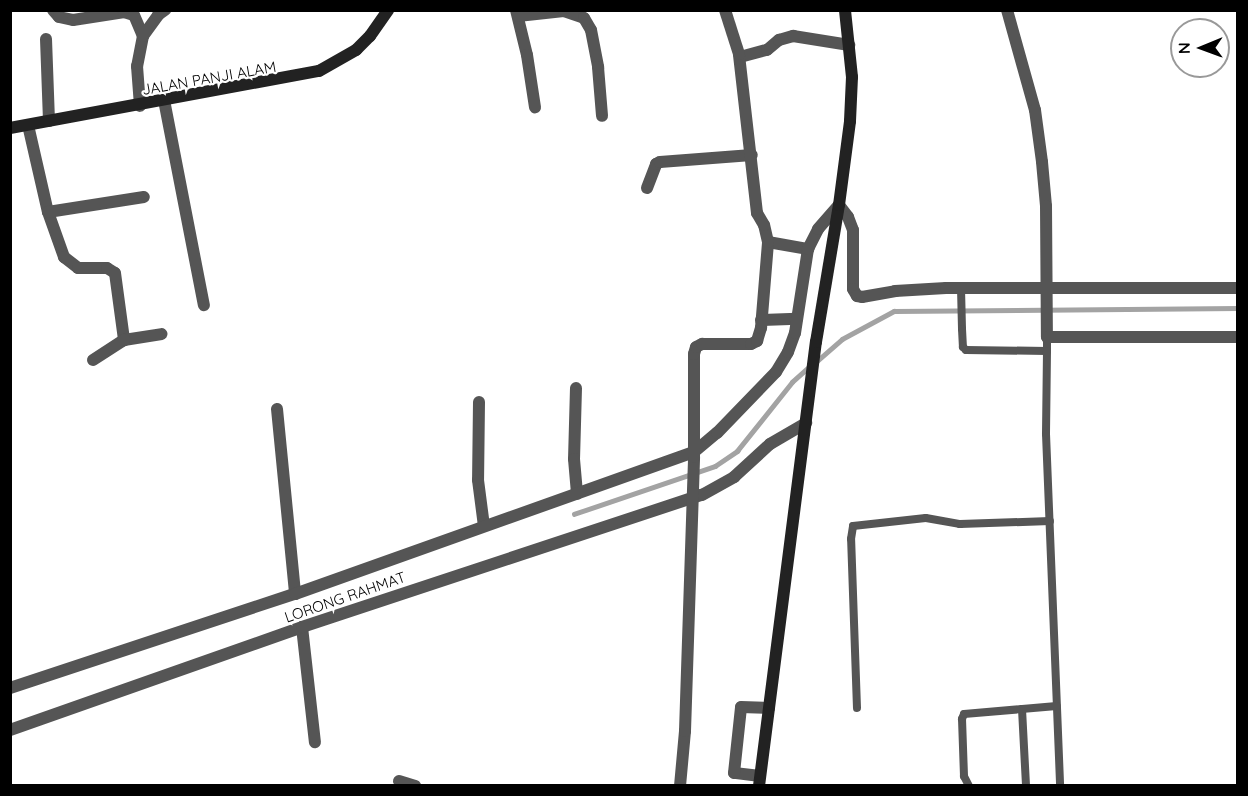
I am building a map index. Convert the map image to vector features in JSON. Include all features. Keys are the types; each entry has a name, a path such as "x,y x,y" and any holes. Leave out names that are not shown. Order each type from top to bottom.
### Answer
{"street":[{"path":"53,10 59,16 73,20 129,13 137,19 142,36 137,66 140,106"},
{"path":"142,36 158,15 165,10"},
{"name":"JALAN PANJI ALAM","path":"10,128 283,80 325,69 356,50 370,36 388,10"},
{"path":"680,786 685,731 695,350 702,344 751,344 759,336 768,242 764,225 757,213 740,57 725,10"},
{"path":"769,708 741,707 734,773 759,781 769,708 816,342 839,205 852,98 845,10"},
{"path":"1007,10 1032,100 1042,162 1047,337 1238,337"},
{"path":"535,107 517,13 564,11 584,14 591,30 598,67 602,116"},
{"path":"740,57 767,50 779,40 793,36 849,45"},
{"path":"46,39 49,121"},
{"path":"164,100 204,306"},
{"path":"28,125 48,212 64,257 78,268 106,268 115,273 124,340"},
{"path":"647,188 656,164 660,162 752,155"},
{"path":"48,212 144,197"},
{"path":"10,688 295,594 484,526 694,455 776,372 792,342 808,249 818,229 839,205"},
{"path":"839,205 848,217 853,230 852,289 857,296 871,297 913,289 1047,286 1237,292"},
{"path":"768,242 808,249"},
{"path":"761,320 797,319"},
{"path":"93,360 124,340 162,334"},
{"path":"576,388 574,459 577,494"},
{"path":"479,402 478,480 484,526"},
{"path":"277,409 295,594"},
{"name":"LORONG RAHMAT","path":"10,730 302,627 691,496 734,477 770,444 806,423"},
{"path":"302,627 315,742"},
{"path":"399,781 415,786"}],"lane":[{"path":"962,288 963,347 966,350 1047,351"},
{"path":"1047,337 1046,434 1060,785 1053,786"},
{"path":"857,708 851,539 853,526 926,518 960,524 1050,521"},
{"path":"967,785 964,776 962,717 967,713 1057,706"},
{"path":"1022,709 1026,786"}],"waterway":[{"path":"817,361 842,339 894,311 1238,308"},
{"path":"574,514 715,466 737,451 792,382 810,366"}]}
